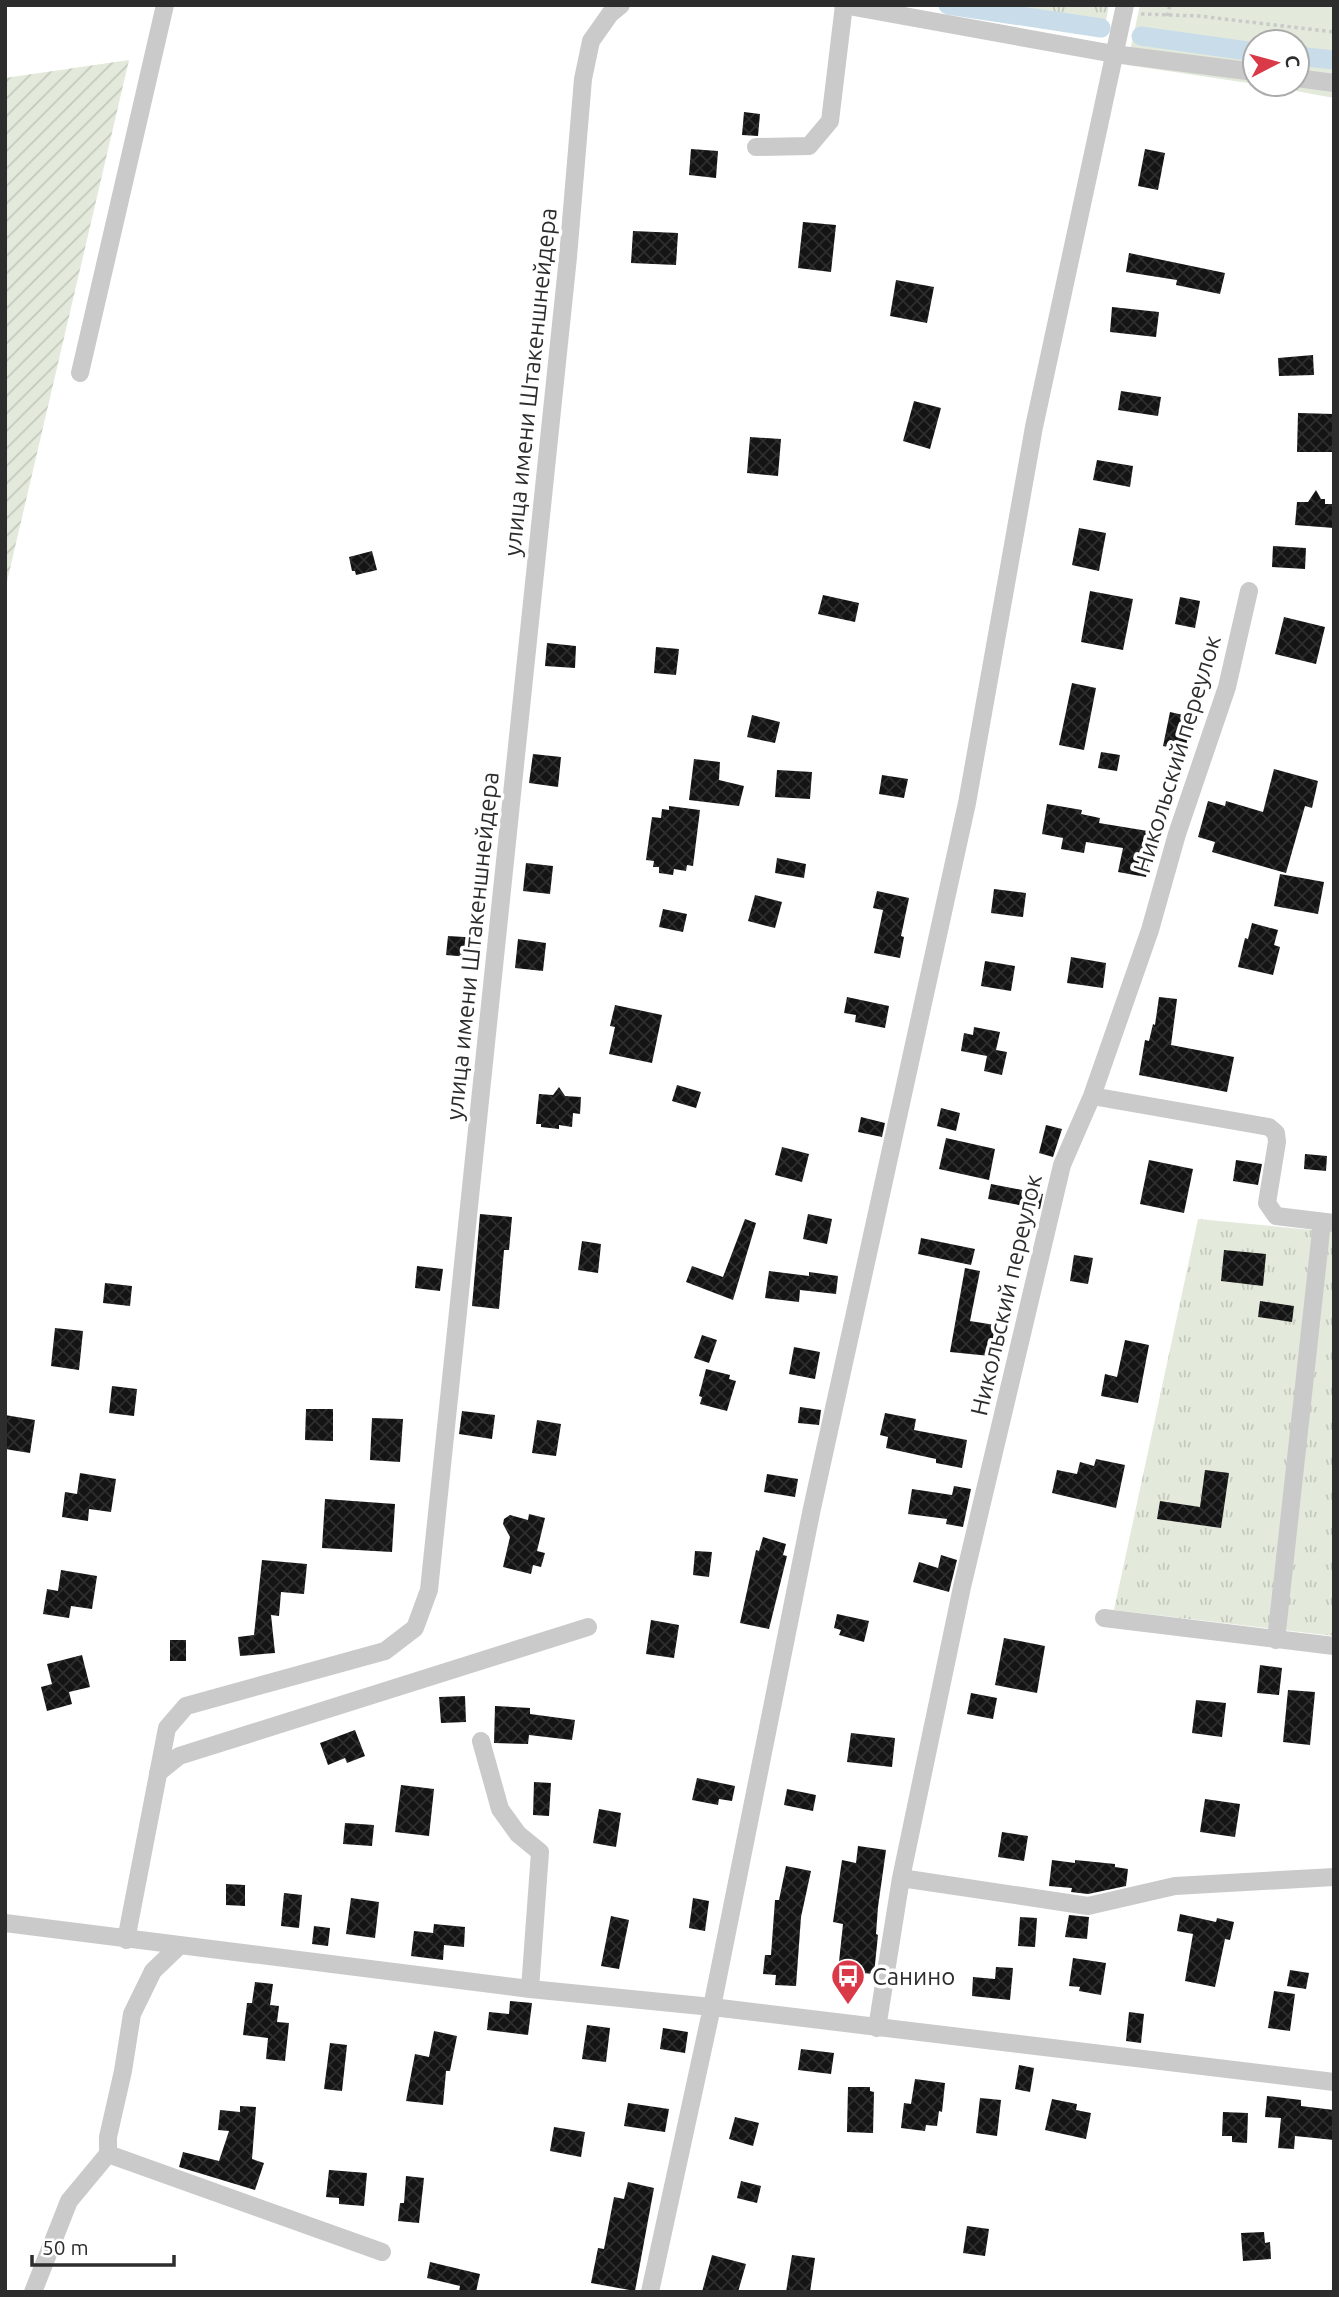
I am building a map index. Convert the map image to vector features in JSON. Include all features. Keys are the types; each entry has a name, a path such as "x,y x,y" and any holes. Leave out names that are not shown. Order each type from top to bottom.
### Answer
{"street":[{"path":"80,373 165,5"},
{"name":"улица имени Штакеншнейдера","path":"160,1764 167,1728 186,1706 385,1651 415,1628 429,1590 568,257 583,79 591,41 610,14 621,5"},
{"path":"756,147 809,146 830,121 843,5 1114,54 1241,70"},
{"path":"650,2292 712,2007 811,1513 967,803 1034,427 1124,8"},
{"path":"1311,80 1334,83"},
{"name":"Никольский переулок","path":"877,2028 901,1878 962,1587 1062,1165 1092,1096 1150,930 1177,834 1227,687 1249,591"},
{"path":"1092,1096 1269,1127 1276,1133 1278,1142 1267,1203 1276,1216 1328,1223 1276,1640"},
{"path":"1104,1618 1334,1646"},
{"path":"126,1940 160,1764 588,1627"},
{"path":"481,1741 500,1810 518,1834 540,1852 530,1989"},
{"path":"901,1878 1088,1906 1175,1886 1334,1877"},
{"path":"5,1923 530,1989 712,2007 1334,2082"},
{"path":"33,2292 69,2201 108,2154 108,2137 132,2014 153,1970 179,1946"},
{"path":"108,2154 382,2252"}],"path":[{"path":"1167,16 1170,5"},
{"path":"1124,8 1167,16 1199,16 1334,33"}],"green space":[{"path":"1015,5 1109,5 1106,21"},
{"path":"1140,5 1334,5 1334,98 1311,94 1311,28 1241,28 1241,82 1127,65"},
{"path":"129,60 5,590 5,78"},
{"path":"1198,1219 1334,1232 1334,1636 1114,1610"}],"building":[{"path":"744,112 760,114 758,136 742,135"},
{"path":"691,149 718,151 716,178 689,175"},
{"path":"1145,149 1165,153 1158,190 1138,186"},
{"path":"803,222 836,225 831,272 798,268"},
{"path":"633,231 678,233 676,265 631,263"},
{"path":"1129,253 1225,273 1220,294 1176,285 1177,280 1126,272"},
{"path":"896,280 934,287 927,323 890,316"},
{"path":"1112,307 1159,312 1156,337 1110,332"},
{"path":"1313,355 1314,375 1279,376 1278,358"},
{"path":"1121,391 1161,397 1158,416 1118,410"},
{"path":"914,401 941,408 930,449 903,441"},
{"path":"1298,413 1334,414 1334,452 1297,452"},
{"path":"750,437 781,439 778,476 747,473"},
{"path":"1097,460 1133,466 1130,487 1093,480"},
{"path":"1316,490 1321,499 1325,499 1325,504 1334,504 1334,528 1295,525 1297,502 1308,502"},
{"path":"1079,528 1106,533 1099,571 1072,565"},
{"path":"1273,546 1306,548 1305,569 1272,567"},
{"path":"372,551 377,570 356,575 355,571 352,571 349,557"},
{"path":"1090,591 1133,599 1123,650 1081,642"},
{"path":"823,595 859,603 855,622 818,614"},
{"path":"1180,597 1200,601 1195,628 1175,624"},
{"path":"1284,617 1325,627 1316,664 1275,654"},
{"path":"547,643 576,646 575,668 545,666"},
{"path":"656,647 679,649 676,675 654,673"},
{"path":"1072,683 1096,688 1084,750 1059,745"},
{"path":"1170,712 1192,717 1185,751 1163,746"},
{"path":"752,715 780,722 775,743 747,737"},
{"path":"1101,752 1120,755 1117,771 1098,768"},
{"path":"533,754 561,757 558,787 529,783"},
{"path":"694,759 720,762 719,780 744,786 739,806 689,800"},
{"path":"1274,769 1318,781 1312,808 1305,806 1286,873 1212,852 1215,842 1198,837 1208,801 1225,806 1226,801 1263,812"},
{"path":"777,770 812,772 810,799 775,797"},
{"path":"882,775 908,779 904,798 879,794"},
{"path":"1047,804 1082,810 1081,814 1100,818 1099,823 1154,832 1146,877 1118,872 1123,848 1086,842 1084,853 1061,849 1063,838 1042,834"},
{"path":"669,806 700,810 693,866 687,865 686,871 674,869 673,875 659,873 659,867 653,867 654,861 646,860 652,817 661,818 662,809 669,810"},
{"path":"777,858 806,864 804,878 775,873"},
{"path":"526,863 553,866 550,894 523,891"},
{"path":"1280,874 1324,882 1318,914 1274,906"},
{"path":"994,889 1026,893 1023,917 991,913"},
{"path":"877,891 909,898 901,936 904,937 900,958 874,953 883,910 873,908"},
{"path":"755,895 782,902 775,928 748,921"},
{"path":"663,909 687,914 683,932 659,927"},
{"path":"1252,923 1278,930 1274,945 1280,947 1273,975 1238,967 1245,938 1248,939"},
{"path":"448,936 481,938 480,958 446,955"},
{"path":"518,939 546,943 543,971 515,968"},
{"path":"1071,957 1106,963 1103,988 1067,983"},
{"path":"985,961 1015,966 1011,991 981,986"},
{"path":"847,997 889,1006 885,1028 855,1022 856,1015 844,1013"},
{"path":"1159,997 1177,999 1171,1045 1234,1057 1227,1092 1139,1075 1145,1040 1149,1041 1153,1024 1155,1025"},
{"path":"615,1005 662,1015 652,1063 609,1054 615,1027 610,1026"},
{"path":"974,1027 1000,1032 996,1050 1007,1052 1002,1075 984,1071 987,1056 961,1051 964,1033 973,1035"},
{"path":"677,1085 701,1092 696,1108 672,1101"},
{"path":"559,1087 565,1096 581,1097 580,1114 573,1113 572,1127 541,1127 541,1124 536,1124 539,1094 553,1095"},
{"path":"941,1108 960,1113 956,1131 937,1126"},
{"path":"861,1117 885,1123 882,1137 858,1132"},
{"path":"1046,1125 1062,1129 1053,1157 1039,1153"},
{"path":"946,1138 995,1149 989,1180 939,1169"},
{"path":"782,1147 809,1154 802,1182 775,1175"},
{"path":"1305,1154 1327,1156 1326,1171 1304,1169"},
{"path":"1149,1160 1193,1169 1184,1213 1140,1204"},
{"path":"1236,1160 1262,1164 1258,1185 1233,1181"},
{"path":"991,1184 1043,1194 1040,1209 988,1199"},
{"path":"480,1214 512,1217 509,1250 504,1250 499,1309 472,1306"},
{"path":"808,1214 832,1219 827,1244 803,1239"},
{"path":"745,1219 756,1223 733,1300 686,1282 692,1266 723,1277"},
{"path":"921,1238 975,1249 971,1265 918,1254"},
{"path":"582,1241 601,1244 598,1273 578,1270"},
{"path":"1224,1250 1266,1254 1263,1286 1221,1281"},
{"path":"1074,1255 1093,1258 1088,1284 1070,1281"},
{"path":"417,1266 443,1269 440,1291 415,1288"},
{"path":"965,1268 980,1271 970,1321 995,1325 990,1356 950,1352"},
{"path":"769,1271 838,1276 836,1294 800,1290 799,1302 765,1298"},
{"path":"105,1283 132,1286 130,1306 103,1303"},
{"path":"1260,1301 1294,1306 1292,1322 1258,1317"},
{"path":"55,1328 83,1331 79,1370 51,1366"},
{"path":"702,1335 717,1340 709,1363 694,1358"},
{"path":"1125,1340 1149,1345 1138,1403 1101,1396 1105,1374 1117,1377"},
{"path":"794,1347 820,1352 815,1379 789,1374"},
{"path":"706,1369 730,1375 729,1379 736,1381 727,1411 700,1404 702,1397 699,1396"},
{"path":"112,1386 137,1389 134,1416 109,1413"},
{"path":"800,1407 821,1410 819,1425 798,1423"},
{"path":"306,1409 333,1409 333,1441 305,1440"},
{"path":"462,1411 495,1415 492,1439 459,1434"},
{"path":"885,1413 916,1419 914,1430 967,1440 962,1468 886,1448 888,1437 880,1435"},
{"path":"5,1415 35,1420 30,1453 5,1449"},
{"path":"372,1418 403,1419 400,1462 370,1460"},
{"path":"537,1420 561,1424 556,1456 532,1453"},
{"path":"1096,1459 1125,1465 1116,1508 1052,1493 1057,1470 1077,1474 1080,1462 1094,1466"},
{"path":"1205,1470 1229,1473 1221,1528 1157,1519 1160,1501 1200,1507"},
{"path":"80,1473 116,1479 111,1512 89,1509 88,1521 62,1517 65,1492 77,1494"},
{"path":"767,1474 798,1479 795,1497 764,1492"},
{"path":"954,1486 971,1489 963,1527 946,1524 947,1519 908,1514 912,1489 952,1495"},
{"path":"325,1499 395,1504 392,1552 322,1548"},
{"path":"529,1514 545,1518 537,1551 545,1553 541,1567 533,1565 531,1574 503,1567 510,1537 503,1524 504,1519 510,1515 528,1520"},
{"path":"763,1537 786,1544 783,1555 787,1556 769,1629 740,1623 756,1550 759,1551"},
{"path":"695,1551 712,1552 709,1577 693,1575"},
{"path":"941,1555 957,1560 949,1592 913,1582 919,1562 938,1568"},
{"path":"262,1560 307,1564 304,1594 281,1592 279,1616 271,1615 275,1653 240,1656 238,1637 254,1635"},
{"path":"61,1570 97,1576 92,1609 71,1606 69,1618 43,1614 47,1589 58,1591"},
{"path":"837,1614 869,1621 864,1642 839,1635 841,1630 834,1628"},
{"path":"651,1620 679,1625 674,1658 646,1654"},
{"path":"1004,1638 1045,1646 1037,1693 995,1685"},
{"path":"170,1640 186,1640 186,1661 170,1661"},
{"path":"82,1655 90,1687 69,1692 72,1704 47,1711 41,1687 52,1684 47,1664"},
{"path":"1260,1665 1282,1668 1279,1695 1257,1693"},
{"path":"1288,1690 1315,1692 1310,1745 1283,1742"},
{"path":"971,1693 997,1698 993,1719 967,1714"},
{"path":"465,1696 466,1722 441,1723 439,1697"},
{"path":"1196,1700 1226,1703 1222,1737 1192,1733"},
{"path":"495,1706 530,1708 530,1714 575,1720 572,1740 529,1735 528,1744 494,1743"},
{"path":"355,1730 365,1756 347,1763 345,1758 328,1765 320,1743"},
{"path":"851,1733 895,1738 892,1767 847,1762"},
{"path":"697,1778 735,1786 732,1801 719,1799 718,1805 692,1800"},
{"path":"534,1782 551,1783 549,1816 533,1815"},
{"path":"401,1785 434,1789 429,1836 395,1832"},
{"path":"787,1789 816,1795 813,1811 784,1805"},
{"path":"1205,1799 1240,1804 1235,1837 1200,1832"},
{"path":"599,1809 621,1813 616,1847 593,1843"},
{"path":"345,1823 374,1825 372,1846 343,1844"},
{"path":"1002,1832 1028,1836 1024,1861 998,1857"},
{"path":"858,1846 886,1850 878,1907 874,1974 838,1971 843,1924 833,1922 842,1860 856,1863"},
{"path":"1052,1860 1115,1864 1115,1867 1128,1869 1126,1886 1088,1894 1071,1892 1072,1888 1049,1886"},
{"path":"786,1866 811,1871 801,1917 796,1986 775,1985 776,1975 763,1974 765,1955 771,1955 775,1900 779,1900"},
{"path":"226,1884 245,1885 245,1906 226,1905"},
{"path":"284,1893 302,1895 299,1928 281,1926"},
{"path":"351,1898 379,1902 375,1938 346,1934"},
{"path":"693,1898 709,1901 705,1931 689,1928"},
{"path":"1180,1914 1216,1922 1217,1918 1234,1922 1230,1940 1225,1939 1215,1987 1185,1981 1193,1934 1177,1931"},
{"path":"1069,1915 1089,1917 1087,1939 1065,1937"},
{"path":"611,1916 629,1920 619,1969 601,1966"},
{"path":"1020,1917 1037,1918 1035,1947 1018,1946"},
{"path":"434,1924 465,1927 464,1947 444,1945 443,1960 411,1956 414,1931 433,1933"},
{"path":"314,1926 330,1928 328,1946 312,1944"},
{"path":"1073,1958 1106,1963 1101,1995 1079,1991 1080,1987 1069,1986"},
{"path":"996,1967 1013,1968 1010,2000 972,1996 973,1977 995,1979"},
{"path":"1290,1970 1309,1973 1306,1989 1287,1986"},
{"path":"255,1982 273,1984 270,2005 279,2006 277,2022 289,2023 285,2061 266,2059 268,2038 243,2035 247,2003 252,2003"},
{"path":"1274,1991 1295,1994 1290,2031 1268,2028"},
{"path":"510,2001 532,2003 528,2035 487,2030 489,2012 509,2014"},
{"path":"1129,2012 1144,2014 1141,2043 1126,2041"},
{"path":"587,2025 610,2028 606,2062 582,2059"},
{"path":"663,2028 688,2032 685,2053 660,2049"},
{"path":"434,2031 457,2036 450,2071 446,2071 443,2105 406,2101 415,2054 429,2057"},
{"path":"330,2043 347,2045 342,2091 324,2089"},
{"path":"801,2049 834,2053 831,2074 798,2070"},
{"path":"1019,2065 1034,2068 1030,2092 1015,2089"},
{"path":"915,2079 945,2083 942,2112 939,2111 937,2126 926,2125 925,2131 901,2128 904,2103 911,2104"},
{"path":"848,2087 870,2087 870,2091 874,2092 873,2133 847,2132"},
{"path":"1267,2096 1301,2100 1301,2106 1334,2110 1334,2140 1295,2136 1294,2149 1278,2148 1281,2118 1265,2117"},
{"path":"980,2098 1001,2100 997,2136 976,2133"},
{"path":"1052,2099 1077,2104 1076,2110 1091,2113 1086,2139 1045,2130"},
{"path":"628,2103 669,2109 665,2132 624,2126"},
{"path":"240,2106 256,2107 252,2159 264,2163 255,2190 179,2167 183,2152 219,2161 229,2131 218,2130 220,2110 240,2112"},
{"path":"1223,2112 1248,2113 1247,2143 1232,2142 1232,2136 1222,2136"},
{"path":"735,2117 759,2123 753,2146 729,2139"},
{"path":"554,2127 585,2132 581,2157 550,2151"},
{"path":"329,2170 367,2173 364,2206 339,2204 339,2198 326,2197"},
{"path":"406,2176 424,2178 419,2223 398,2221 400,2203 404,2203"},
{"path":"741,2181 761,2186 757,2203 737,2198"},
{"path":"628,2182 654,2188 635,2291 591,2283 598,2248 604,2249 614,2197 624,2199"},
{"path":"967,2226 989,2229 985,2256 963,2253"},
{"path":"1264,2232 1265,2243 1270,2242 1271,2259 1243,2261 1241,2233"},
{"path":"712,2255 746,2264 738,2292 702,2292"},
{"path":"792,2255 815,2258 810,2292 786,2292"},
{"path":"430,2262 480,2274 476,2292 459,2292 460,2286 427,2278"}],"waterway":[{"path":"948,5 1101,28"},
{"path":"1141,36 1241,50"},
{"path":"1311,58 1334,60"}],"place":[{"name":"Санино","path":"848,2006"}]}
